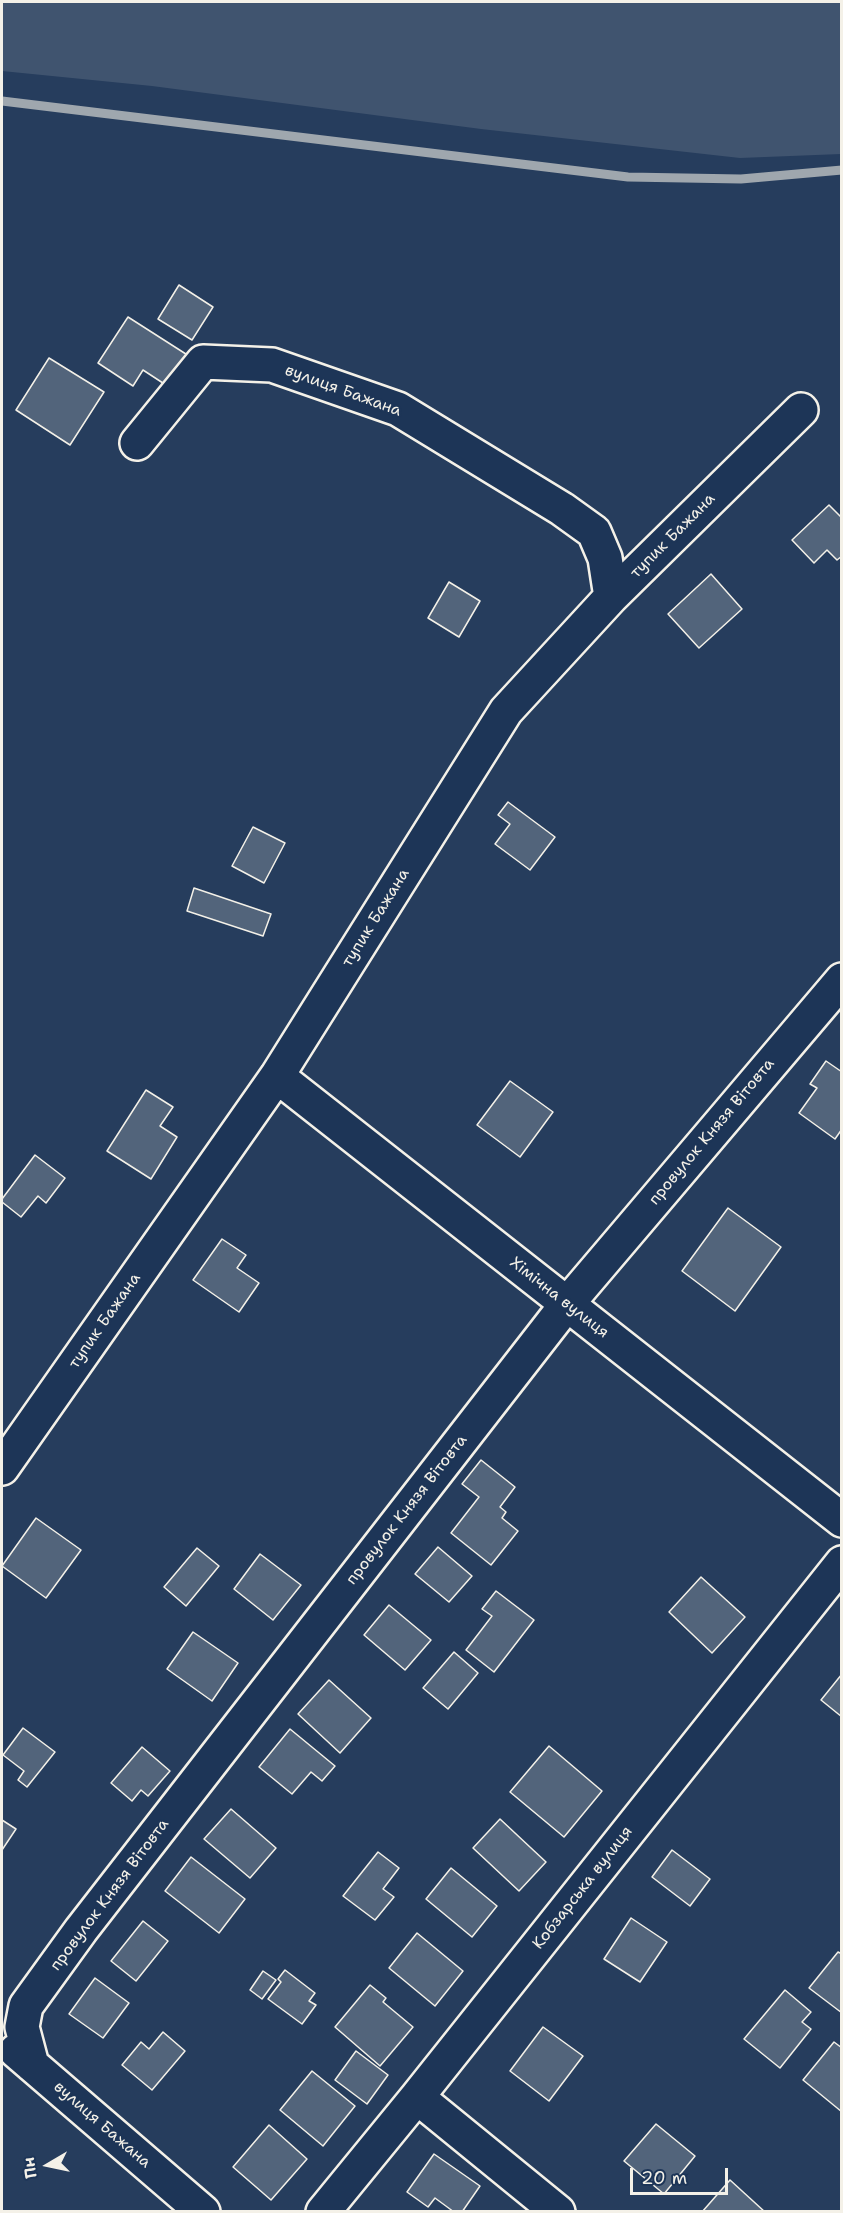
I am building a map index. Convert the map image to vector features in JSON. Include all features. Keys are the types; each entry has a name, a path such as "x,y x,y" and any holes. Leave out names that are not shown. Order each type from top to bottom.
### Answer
{"street":[{"name":"вулиця Бажана","path":"137,443 203,362 272,365 398,409 562,510 594,532 605,558 611,597"},
{"name":"тупик Бажана","path":"2,1468 277,1076 506,711 611,597 801,410"},
{"name":"провулок Князя Вітовта","path":"32,2065 22,2027 26,2006 81,1930 567,1304 842,980"},
{"name":"Хімічна вулиця","path":"277,1076 842,1520"},
{"name":"Кобзарська вулиця","path":"323,2211 417,2097 842,1563"},
{"name":"вулиця Бажана","path":"2,2038 203,2211"},
{"path":"417,2097 558,2211"}],"shaded area":[{"path":"2,2 841,2 841,154 740,158 481,129 152,86 2,71"}],"building":[{"path":"179,285 213,307 192,340 158,319"},
{"path":"128,317 189,356 169,387 143,370 133,386 98,363"},
{"path":"49,358 104,392 70,445 16,410"},
{"path":"829,505 842,518 842,556 837,560 827,550 814,563 792,540"},
{"path":"711,574 742,609 699,648 668,614"},
{"path":"449,582 480,601 459,637 428,618"},
{"path":"508,802 555,837 530,870 495,844 510,824 498,815"},
{"path":"253,827 285,843 264,883 232,866"},
{"path":"194,888 271,914 263,936 187,911"},
{"path":"826,1061 842,1072 842,1129 835,1139 799,1113 817,1088 810,1084"},
{"path":"510,1081 553,1112 520,1157 477,1125"},
{"path":"146,1090 173,1107 160,1126 177,1137 151,1179 107,1151"},
{"path":"35,1155 65,1178 46,1203 38,1196 21,1217 2,1202 2,1199"},
{"path":"728,1208 781,1247 735,1311 682,1271"},
{"path":"222,1239 246,1255 237,1268 259,1283 239,1312 193,1280"},
{"path":"481,1460 515,1487 500,1507 506,1512 502,1518 518,1531 491,1565 451,1533 479,1497 462,1484"},
{"path":"36,1518 81,1550 46,1598 2,1566"},
{"path":"438,1547 472,1576 449,1602 415,1574"},
{"path":"197,1548 219,1566 186,1606 164,1587"},
{"path":"260,1554 301,1585 273,1620 234,1589"},
{"path":"701,1577 745,1617 712,1653 669,1612"},
{"path":"496,1591 534,1620 494,1672 466,1650 492,1616 482,1609"},
{"path":"389,1605 431,1640 405,1670 364,1635"},
{"path":"193,1632 238,1663 212,1701 167,1669"},
{"path":"454,1652 478,1673 448,1709 423,1688"},
{"path":"842,1674 842,1717 821,1700"},
{"path":"329,1680 371,1718 340,1753 298,1714"},
{"path":"23,1728 55,1752 27,1787 18,1780 24,1771 3,1755"},
{"path":"290,1729 335,1766 322,1781 311,1772 292,1794 259,1767"},
{"path":"549,1746 602,1791 564,1837 510,1792"},
{"path":"142,1747 170,1771 148,1796 141,1790 132,1801 111,1783"},
{"path":"231,1809 276,1848 250,1878 204,1839"},
{"path":"500,1819 546,1862 519,1891 473,1848"},
{"path":"2,1820 16,1829 2,1850"},
{"path":"672,1850 710,1879 690,1906 652,1877"},
{"path":"378,1852 399,1868 383,1889 394,1897 375,1920 343,1896"},
{"path":"191,1857 245,1899 219,1933 165,1891"},
{"path":"451,1868 497,1906 472,1937 426,1899"},
{"path":"631,1918 667,1942 640,1982 604,1959"},
{"path":"143,1921 168,1941 136,1981 111,1961"},
{"path":"417,1933 463,1971 435,2006 389,1968"},
{"path":"838,1952 842,1954 842,2013 809,1988"},
{"path":"285,1970 315,1993 309,2001 316,2005 302,2024 268,1999 281,1982 278,1979"},
{"path":"263,1971 276,1980 262,1999 250,1990"},
{"path":"95,1978 129,2003 103,2038 69,2014"},
{"path":"370,1985 386,1998 383,2002 413,2027 380,2066 335,2027"},
{"path":"785,1990 811,2012 802,2022 811,2029 780,2068 744,2039"},
{"path":"543,2027 583,2056 549,2101 510,2071"},
{"path":"163,2032 185,2051 152,2090 122,2065 141,2042 149,2049"},
{"path":"834,2042 842,2048 842,2112 803,2080"},
{"path":"356,2051 388,2075 367,2104 335,2080"},
{"path":"312,2071 355,2106 323,2146 280,2110"},
{"path":"656,2124 695,2156 664,2194 624,2161"},
{"path":"269,2125 307,2159 271,2200 233,2167"},
{"path":"434,2154 480,2186 462,2212 454,2212 435,2198 428,2207 407,2192"},
{"path":"730,2180 765,2212 702,2212"}],"waterway":[{"path":"2,101 628,177 741,179 842,170"}]}
